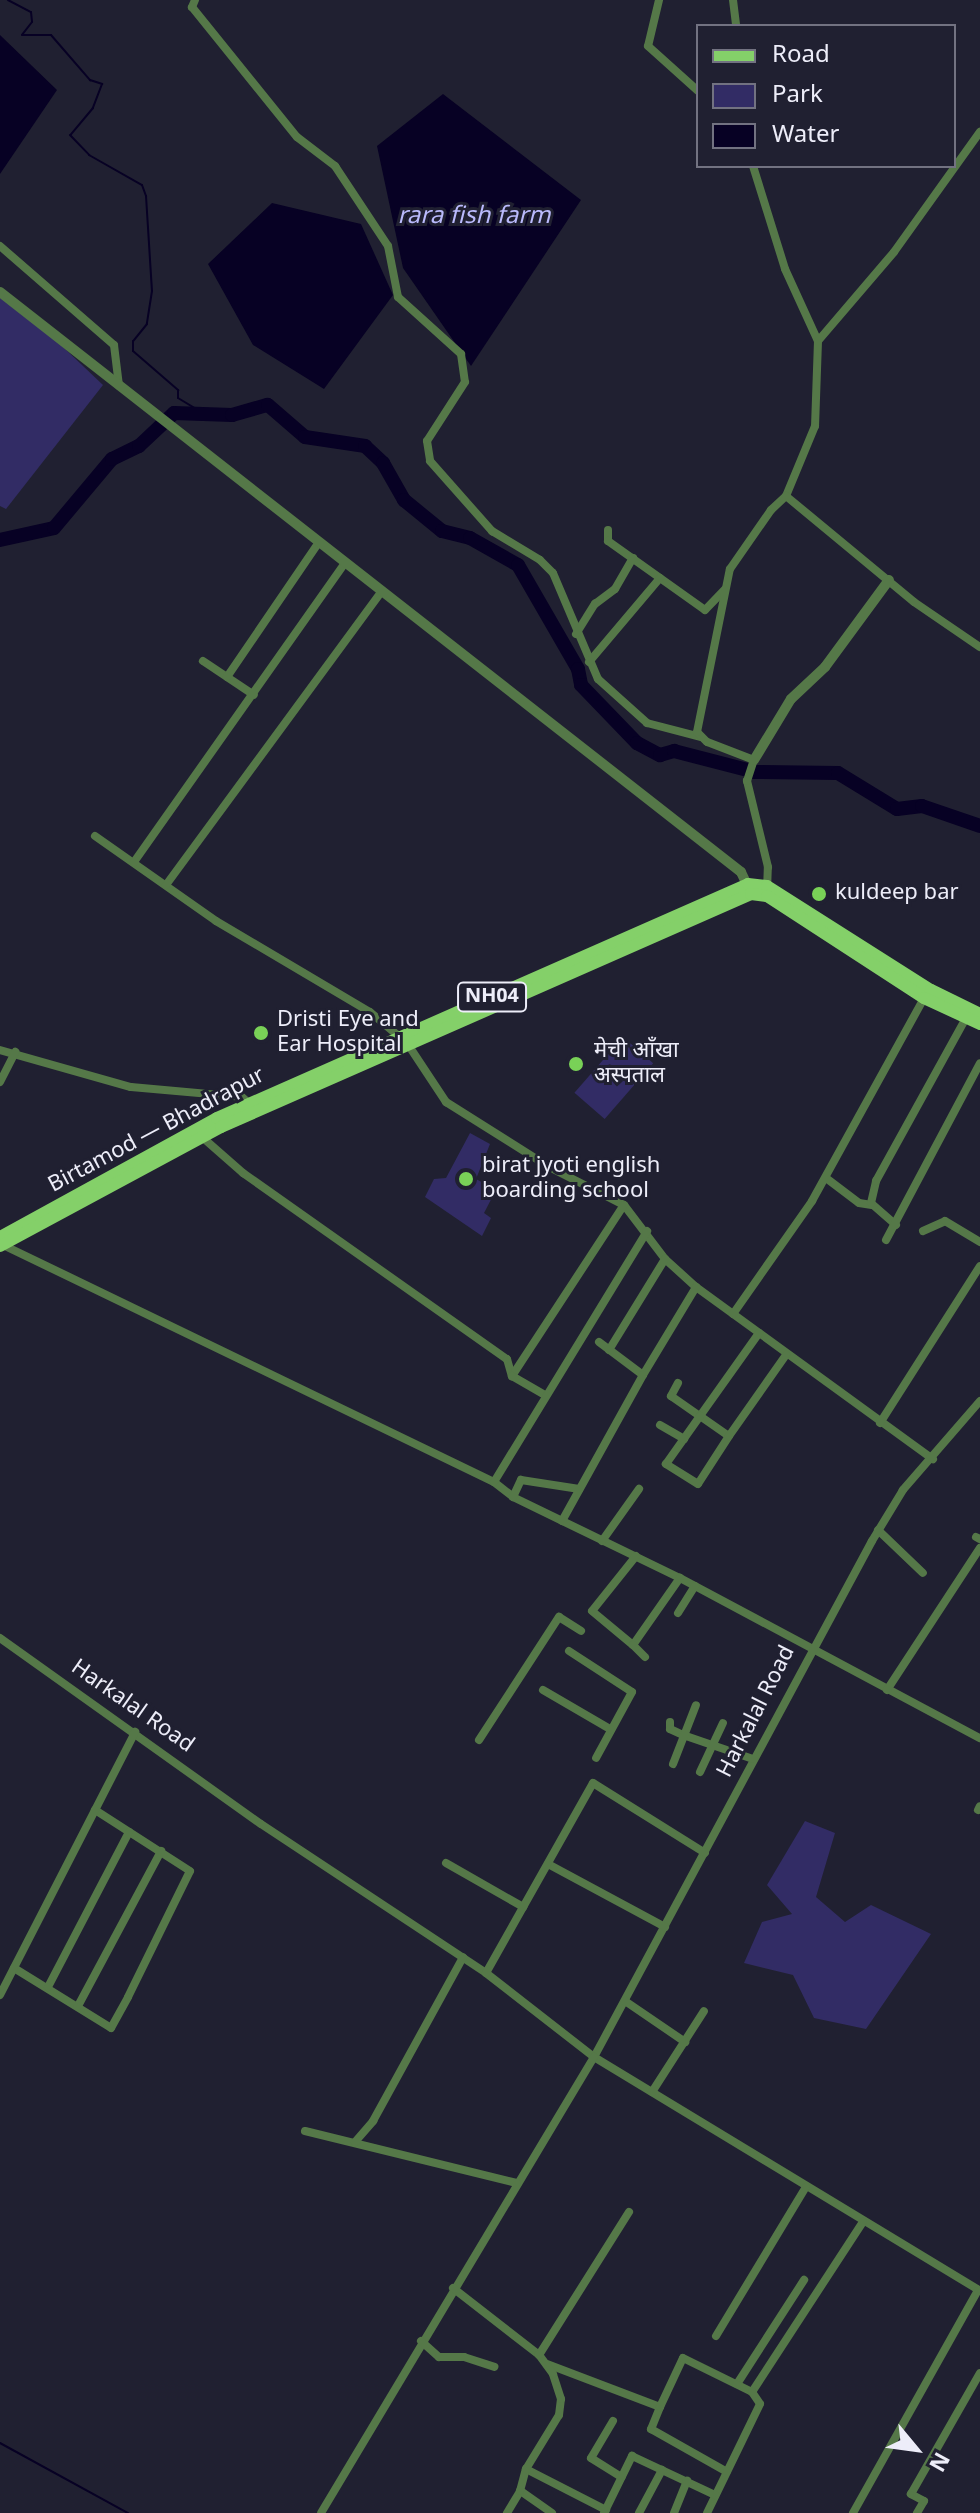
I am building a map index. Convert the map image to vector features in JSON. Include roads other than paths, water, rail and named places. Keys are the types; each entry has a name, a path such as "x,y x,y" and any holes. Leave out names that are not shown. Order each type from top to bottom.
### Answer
{"main road":[{"path":"750,889 767,891 965,1020 980,1024"},
{"name":"Birtamod — Bhadrapur","path":"1,1243 269,1099 750,889"},
{"path":"932,998 980,1014"},
{"name":"Birtamod — Bhadrapur","path":"1,1243 249,1103 269,1099"}],"street":[{"path":"195,0 192,7 297,137 335,166 388,246 398,297 461,354 465,382 427,441 426,454 492,531 540,560 553,573 576,634 598,679 647,723 701,737 753,763"},
{"path":"659,0 648,46 696,89"},
{"path":"733,0 736,24"},
{"path":"956,165 980,132"},
{"path":"701,737 702,693 725,590 740,549 786,496 815,426 818,341 785,269 754,168"},
{"path":"818,341 870,284 954,168"},
{"path":"0,246 114,345 119,386"},
{"path":"0,292 317,545 741,872 750,889"},
{"path":"786,496 889,580 980,647"},
{"path":"608,530 608,541 705,610 725,590"},
{"path":"227,677 317,545"},
{"path":"576,634 633,558"},
{"path":"134,862 344,564"},
{"path":"589,662 660,578"},
{"path":"767,891 768,867 747,781 753,763 791,699 831,660 889,580"},
{"path":"166,885 381,592"},
{"path":"203,661 254,695"},
{"path":"95,836 216,921 338,990 402,1040 446,1102 470,1120 624,1205 647,1231 665,1259 696,1287 933,1459"},
{"path":"733,1314 826,1178 932,998"},
{"path":"872,1205 876,1181 965,1020"},
{"path":"0,1050 131,1087 242,1097 249,1103"},
{"path":"0,1082 15,1052"},
{"path":"886,1240 980,1063"},
{"path":"202,1137 243,1173 507,1359 512,1376 546,1396"},
{"path":"826,1178 859,1203 872,1205 896,1225"},
{"path":"512,1376 624,1205"},
{"path":"923,1231 945,1221 980,1242"},
{"path":"494,1482 647,1231"},
{"path":"1,1243 494,1482 513,1497 680,1578 980,1738"},
{"path":"609,1350 665,1259"},
{"path":"880,1423 980,1266"},
{"path":"562,1521 696,1287"},
{"path":"759,1333 666,1464 698,1484 786,1355"},
{"path":"599,1342 643,1375"},
{"path":"678,1383 671,1396 729,1436"},
{"name":"Harkalal Road","path":"594,2057 705,1853 810,1648 878,1530 903,1490 933,1459 980,1401"},
{"path":"660,1425 684,1439"},
{"path":"513,1497 521,1480 579,1489"},
{"path":"602,1541 639,1489"},
{"path":"878,1530 923,1573"},
{"path":"887,1690 977,1544"},
{"path":"636,1556 592,1611 645,1657"},
{"path":"633,1645 680,1578"},
{"path":"678,1613 695,1586"},
{"path":"479,1740 559,1617 581,1631"},
{"name":"Harkalal Road","path":"0,1638 261,1824 486,1973 594,2057 979,2290"},
{"path":"569,1651 632,1692 596,1758"},
{"path":"543,1690 610,1729"},
{"path":"673,1764 696,1705"},
{"path":"670,1722 670,1729 683,1735 753,1759"},
{"path":"700,1772 723,1723"},
{"path":"0,1995 135,1732"},
{"path":"486,1973 593,1783 705,1853"},
{"path":"14,1968 111,2028 128,1997 190,1871 95,1810"},
{"path":"48,1987 129,1832"},
{"path":"78,2006 161,1851"},
{"path":"446,1863 523,1907"},
{"path":"548,1864 665,1927"},
{"path":"355,2142 373,2121 463,1957"},
{"path":"625,2001 685,2042"},
{"path":"652,2092 704,2011"},
{"path":"321,2513 421,2341 594,2057"},
{"path":"305,2131 517,2183"},
{"path":"716,2336 806,2187"},
{"path":"539,2355 629,2212"},
{"path":"752,2392 863,2222"},
{"path":"737,2384 804,2280"},
{"path":"453,2288 539,2355 561,2399 559,2415 526,2469 520,2491 507,2513"},
{"path":"853,2513 979,2290"},
{"path":"421,2341 439,2357 464,2357 494,2367"},
{"path":"707,2513 715,2495 727,2472 760,2404 752,2392 683,2358 651,2429 727,2472"},
{"path":"546,2364 660,2407"},
{"path":"917,2513 924,2501 911,2494 980,2373"},
{"path":"613,2421 591,2458 622,2477"},
{"path":"526,2469 605,2511 632,2456 715,2495"},
{"path":"639,2513 662,2470"},
{"path":"674,2513 687,2481"},
{"path":"520,2491 552,2513"}],"water":[{"path":"0,35 57,90 0,174"},
{"name":"rara fish farm","path":"443,94 581,200 471,366 403,268 377,146"},
{"name":"rara fish farm","path":"272,203 361,224 393,295 324,389 253,345 208,264"}],"waterway":[{"path":"8,0 31,12 32,22 22,35 51,35 90,80 102,84 93,108 70,135 89,155 142,185 146,196 152,291 147,324 133,341 133,351 178,390 178,398 208,416"},
{"path":"0,540 54,528 112,459 139,446 174,413 232,415 268,405 305,437 365,446 383,463 404,500 442,531 470,538 518,565 578,669 581,685 637,743 660,755 674,751 755,772 838,773 897,809 922,806 980,826"},
{"path":"0,2443 128,2513"}],"place":[{"name":"kuldeep bar","path":"819,894"},
{"name":"Dristi Eye and Ear Hospital","path":"261,1033"},
{"name":"मेची आँखा अस्पताल","path":"576,1064"},
{"name":"birat jyoti english boarding school","path":"466,1179"}]}
